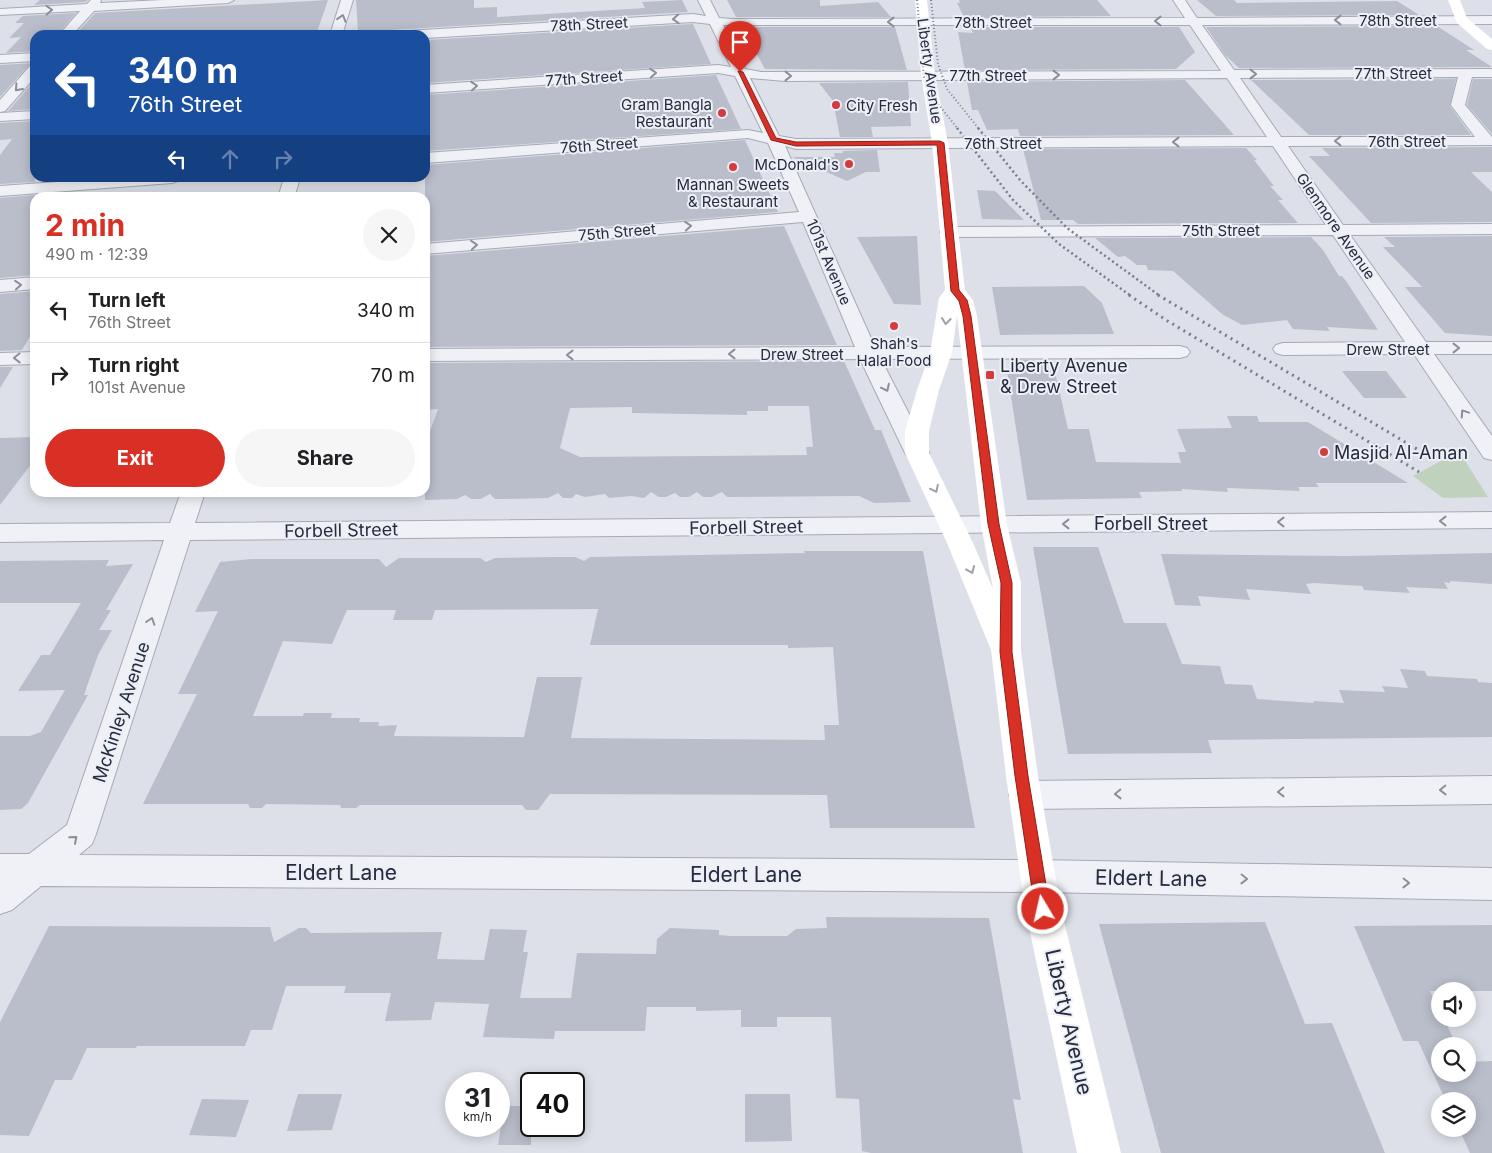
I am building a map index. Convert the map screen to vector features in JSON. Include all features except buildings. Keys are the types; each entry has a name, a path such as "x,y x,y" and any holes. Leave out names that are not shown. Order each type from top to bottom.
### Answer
{"street":[{"path":"0,12 93,4 228,0"},
{"path":"338,30 347,0"},
{"name":"101st Avenue","path":"704,0 774,139 868,354 952,525"},
{"name":"Liberty Avenue","path":"921,0 928,75 940,143 955,291 963,300 972,353 994,524 1006,583 1006,652 1025,795 1043,909 1099,1153"},
{"name":"Glenmore Avenue","path":"1179,0 1492,453"},
{"path":"1454,0 1461,20 1492,46"},
{"path":"70,30 93,4"},
{"name":"78th Street","path":"430,34 693,18 732,23 1492,20"},
{"path":"0,59 30,57"},
{"name":"77th Street","path":"430,89 718,69 761,76 1492,73"},
{"path":"1466,73 1458,105 1489,141"},
{"path":"0,108 30,75"},
{"path":"0,117 30,115"},
{"name":"76th Street","path":"430,158 748,134 796,144 1489,141"},
{"path":"0,190 115,182"},
{"name":"75th Street","path":"430,249 809,216"},
{"name":"75th Street","path":"949,232 1492,228"},
{"path":"0,286 30,283"},
{"name":"Liberty Avenue","path":"917,453 917,431 928,390 941,353 949,298 955,291"},
{"name":"Drew Street","path":"1283,349 1492,348"},
{"name":"Drew Street","path":"430,355 1180,352"},
{"path":"0,359 30,358"},
{"name":"McKinley Avenue","path":"0,898 80,834 192,497"},
{"name":"Forbell Street","path":"0,533 1492,520"},
{"name":"Liberty Avenue","path":"952,525 1006,652"},
{"path":"1025,795 1492,790"},
{"name":"Eldert Lane","path":"0,870 1038,876 1492,884"}],"green space":[{"path":"1452,455 1462,456 1488,497 1443,498 1413,476"}],"railway":[{"path":"917,0 924,78 930,94 958,129"},
{"path":"931,0 938,64 947,89 979,129"},
{"path":"957,128 1013,200 1059,244 1131,296"},
{"path":"978,128 1020,180 1067,228 1160,296"},
{"path":"1129,295 1166,320 1419,472"},
{"path":"1158,295 1437,461"}],"place":[{"name":"City Fresh","path":"836,105"},
{"name":"Gram Bangla Restaurant","path":"722,113"},
{"name":"McDonald's","path":"849,164"},
{"name":"Mannan Sweets & Restaurant","path":"733,167"},
{"name":"Shah's Halal Food","path":"894,326"},
{"name":"Liberty Avenue & Drew Street","path":"990,375"},
{"name":"Masjid Al-Aman","path":"1324,452"}],"route":[{"path":"740,72 774,139 796,144 940,143 955,291 963,300 967,316 994,524 1006,583 1006,652 1022,776 1043,909"}]}
